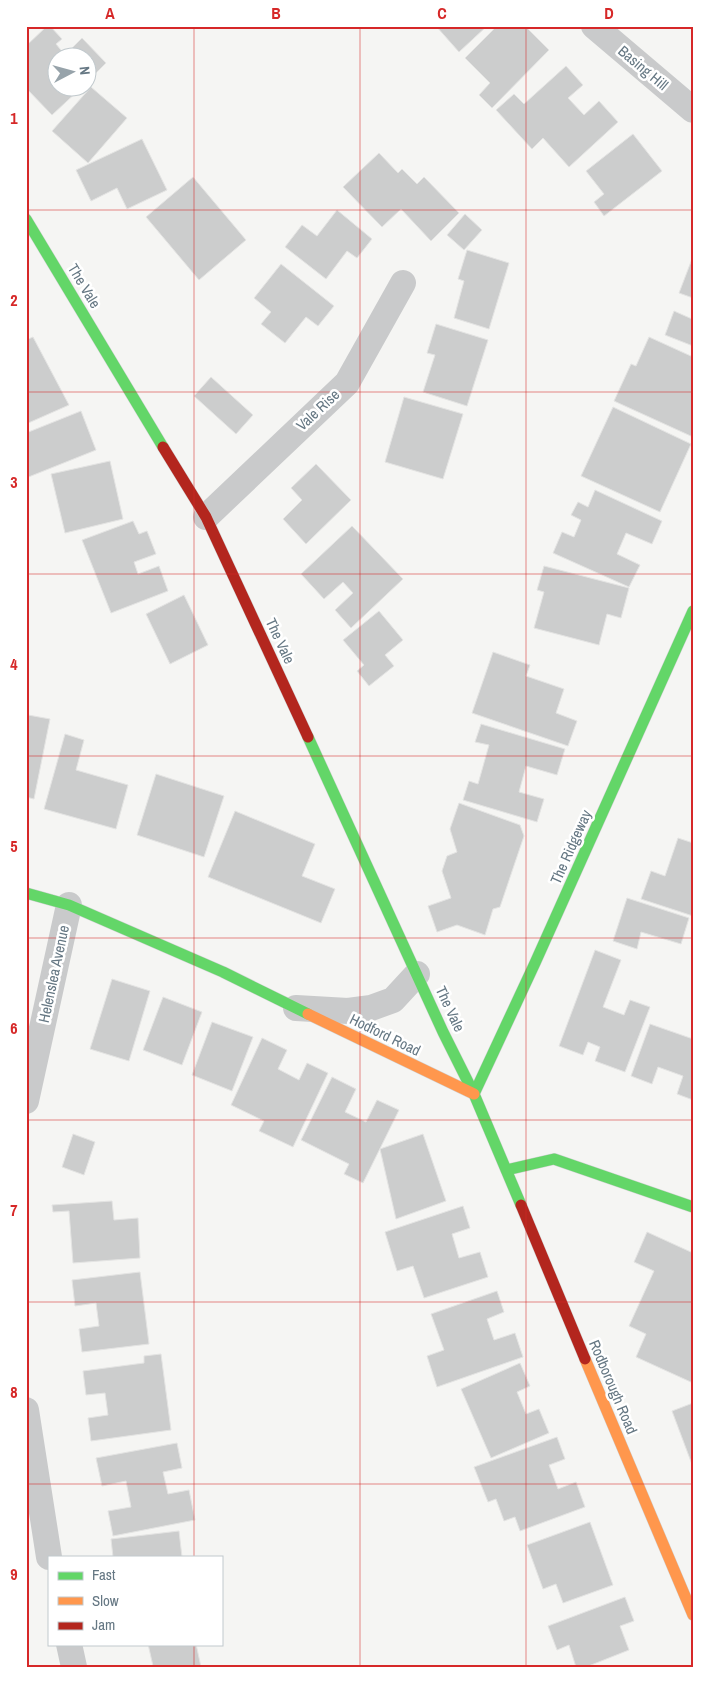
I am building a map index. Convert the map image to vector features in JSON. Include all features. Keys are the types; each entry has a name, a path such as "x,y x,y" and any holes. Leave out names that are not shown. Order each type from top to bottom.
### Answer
{"street":[{"name":"Basing Hill","path":"594,26 693,110"},
{"name":"The Vale","path":"26,219 206,517 369,867 443,1032 474,1094"},
{"name":"Vale Rise","path":"206,517 347,383 403,283"},
{"name":"The Ridgeway","path":"474,1094 536,963 693,611"},
{"name":"Hodford Road","path":"26,893 69,905 224,972 474,1094"},
{"name":"Helenslea Avenue","path":"26,1101 69,905"},
{"path":"296,1008 348,1011 371,1008 393,1000 417,974"},
{"path":"474,1094 506,1170 554,1159 693,1207"},
{"name":"Rodborough Road","path":"506,1170 693,1615"},
{"path":"26,1410 49,1556"},
{"path":"69,1646 74,1667"}],"building":[{"path":"47,26 50,26 62,39 56,44 59,48 48,48 48,98 70,98 52,115 26,88 26,46"},
{"path":"436,26 487,26 459,52"},
{"path":"497,26 525,26 549,50 492,108 479,95 490,83 465,58"},
{"path":"82,38 92,48 72,48"},
{"path":"98,55 106,63 98,71"},
{"path":"566,66 583,85 568,98 584,115 599,101 618,122 569,167 543,138 532,149 496,110 514,94 524,104"},
{"path":"98,93 127,118 88,163 52,131 81,98 98,98"},
{"path":"633,134 662,171 604,216 594,202 604,194 586,171"},
{"path":"142,139 167,190 127,209 117,188 91,201 76,170"},
{"path":"379,153 398,173 402,169 417,184 424,177 459,213 431,241 401,209 382,227 343,187"},
{"path":"193,177 246,240 199,280 146,217"},
{"path":"337,210 372,239 357,258 347,251 326,279 285,247 302,225 317,236"},
{"path":"465,214 482,230 464,250 447,235"},
{"path":"467,250 509,263 489,329 454,318 464,281 458,279"},
{"path":"693,259 693,298 679,293"},
{"path":"281,264 334,306 318,326 306,317 285,343 261,324 271,312 254,298"},
{"path":"674,311 692,319 693,317 693,346 665,335"},
{"path":"436,324 488,340 467,406 423,392 435,355 427,353"},
{"path":"33,337 69,405 26,424 26,340"},
{"path":"649,337 693,357 693,437 614,401 631,364 636,366"},
{"path":"211,377 253,415 236,434 194,396"},
{"path":"404,397 463,414 443,479 385,462"},
{"path":"613,407 691,444 660,512 581,476"},
{"path":"81,411 96,450 26,478 26,433"},
{"path":"110,461 123,519 65,533 51,474"},
{"path":"316,464 351,500 306,544 283,519 302,500 291,488"},
{"path":"595,490 662,521 652,544 626,533 617,554 640,565 629,587 553,553 562,532 574,537 581,520 571,515 578,502 588,507"},
{"path":"133,521 139,534 147,531 156,554 134,562 138,574 159,566 168,591 111,613 82,540"},
{"path":"352,526 403,579 351,628 335,610 353,593 343,582 324,599 301,574"},
{"path":"544,566 629,588 621,618 607,614 599,645 534,628 544,592 537,590"},
{"path":"184,595 208,645 170,664 146,614"},
{"path":"379,611 403,640 385,655 394,666 369,686 357,671 364,665 343,640"},
{"path":"493,652 530,665 526,676 564,689 556,713 577,721 568,746 472,713"},
{"path":"28,715 50,719 34,799 26,797 26,724"},
{"path":"481,724 565,749 557,775 526,766 519,792 544,799 537,822 463,800 469,781 478,784 489,745 475,742"},
{"path":"65,734 84,740 76,770 128,785 116,829 44,809"},
{"path":"156,774 224,796 204,857 137,835"},
{"path":"459,803 520,825 524,836 500,907 493,909 485,935 457,925 437,932 428,906 451,898 442,871 447,856 457,852 450,829"},
{"path":"235,811 315,844 302,876 335,889 321,923 208,877"},
{"path":"678,838 693,843 693,916 641,899 651,871 665,876"},
{"path":"627,898 689,918 681,944 641,932 637,949 613,941"},
{"path":"595,950 621,960 603,1007 624,1015 630,1000 650,1007 625,1072 595,1061 600,1047 588,1042 583,1055 559,1046"},
{"path":"112,979 150,991 129,1061 90,1049"},
{"path":"163,997 202,1012 182,1065 143,1050"},
{"path":"212,1022 253,1037 232,1091 192,1075"},
{"path":"650,1024 693,1039 693,1100 677,1094 683,1076 658,1067 652,1084 631,1076"},
{"path":"262,1038 287,1050 278,1069 299,1080 307,1063 328,1073 293,1147 259,1131 264,1121 231,1105"},
{"path":"332,1077 356,1089 345,1112 366,1122 377,1100 399,1110 363,1183 344,1174 349,1164 301,1140"},
{"path":"73,1134 95,1142 84,1175 62,1167"},
{"path":"423,1134 446,1201 396,1219 380,1149"},
{"path":"112,1201 114,1220 138,1218 140,1258 73,1263 69,1211 53,1212 52,1205"},
{"path":"463,1206 470,1228 452,1234 459,1258 480,1252 488,1277 424,1298 413,1266 397,1271 385,1232"},
{"path":"647,1232 693,1253 693,1383 636,1357 646,1334 629,1326 654,1271 634,1262"},
{"path":"140,1272 149,1344 82,1352 79,1329 99,1326 96,1303 75,1306 72,1280"},
{"path":"497,1291 504,1312 487,1319 494,1340 515,1333 523,1357 437,1387 427,1356 444,1350 431,1314"},
{"path":"161,1354 171,1430 91,1441 88,1418 108,1415 105,1393 86,1395 83,1371 144,1363 144,1356"},
{"path":"520,1363 530,1386 517,1392 526,1414 539,1409 549,1433 491,1458 461,1389"},
{"path":"693,1403 693,1467 672,1411"},
{"path":"557,1437 565,1459 549,1465 558,1489 576,1482 585,1507 520,1531 515,1517 504,1521 496,1499 488,1502 474,1467"},
{"path":"177,1443 182,1468 163,1472 168,1494 189,1490 195,1520 113,1536 108,1511 131,1507 126,1481 102,1486 96,1458"},
{"path":"590,1522 613,1585 563,1603 556,1584 543,1589 527,1545"},
{"path":"179,1531 182,1556 113,1556 111,1539"},
{"path":"625,1597 634,1621 620,1626 629,1650 586,1667 576,1667 569,1645 557,1650 548,1626"},
{"path":"148,1646 196,1646 201,1667 151,1667 153,1666"}],"traffic: fast":[{"path":"26,219 163,447"},
{"path":"474,1094 693,611"},
{"path":"308,737 443,1032 474,1094 521,1205"},
{"path":"26,893 69,905 223,972 308,1014"},
{"path":"506,1170 554,1159 693,1207"}],"traffic: slow":[{"path":"308,1014 474,1094"},
{"path":"585,1359 693,1615"}],"traffic: jam":[{"path":"163,447 206,517 308,737"},
{"path":"521,1205 585,1359"}]}
